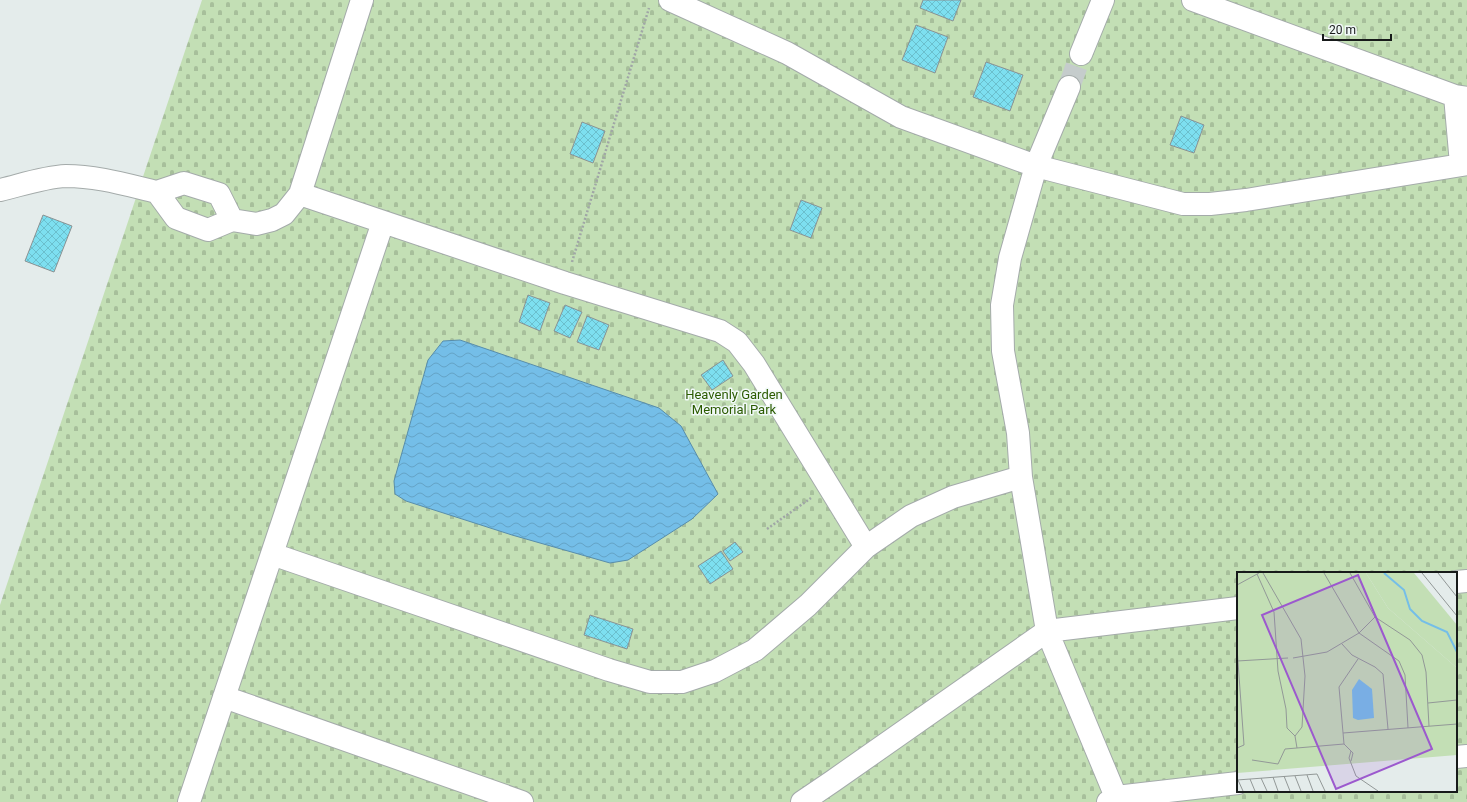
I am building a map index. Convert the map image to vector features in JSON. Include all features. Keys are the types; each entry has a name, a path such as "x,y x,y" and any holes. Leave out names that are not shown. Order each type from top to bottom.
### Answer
{"lane":[{"path":"157,192 176,218 208,230 232,220 256,224 272,220 284,214 300,194 362,0"},
{"path":"670,0 787,53 901,117 1036,166 1183,204 1210,204 1246,200 1464,164 1461,97 1193,0"},
{"path":"1081,54 1103,0"},
{"path":"1068,87 1036,166 1010,258 1002,305 1003,351 1018,433 1021,477 1047,631 1112,799 1237,783"},
{"path":"0,190 65,176 93,178 157,192 184,183 219,194 232,220"},
{"path":"300,194 565,283 720,331 737,342 754,364 866,547"},
{"path":"189,802 383,222"},
{"path":"272,554 609,670 650,682 682,682 715,671 755,650 808,605 866,547 911,516 953,497 1021,477"},
{"path":"1457,582 1467,581"},
{"path":"802,802 833,782 1047,631 1237,608"},
{"path":"224,697 522,802"},
{"path":"1457,757 1467,756"}],"path":[{"path":"565,283 649,8"},
{"path":"767,529 829,486"}],"green space":[{"name":"Heavenly Garden Memorial Park","path":"202,0 1467,0 1467,802 0,802 0,605"}],"water":[{"path":"460,340 659,408 681,426 718,494 692,519 628,560 610,563 512,535 406,501 395,494 394,481 428,360 443,341"}],"building":[{"path":"923,0 961,0 953,21 920,8"},
{"path":"916,25 948,37 935,73 902,60"},
{"path":"986,62 1023,75 1010,111 973,97"},
{"path":"1181,116 1204,125 1194,153 1170,145"},
{"path":"582,122 605,131 593,163 570,154"},
{"path":"801,200 822,208 811,238 790,230"},
{"path":"43,215 72,226 54,272 25,261"},
{"path":"528,295 550,303 540,331 519,322"},
{"path":"565,305 582,312 570,338 554,331"},
{"path":"587,316 609,325 599,350 577,342"},
{"path":"723,360 733,376 712,390 701,375"},
{"path":"735,542 743,552 730,561 723,551"},
{"path":"721,551 733,569 710,584 698,566"},
{"path":"590,615 633,629 627,649 584,635"}],"tunnel":[{"path":"1069,87 1081,54"}]}
